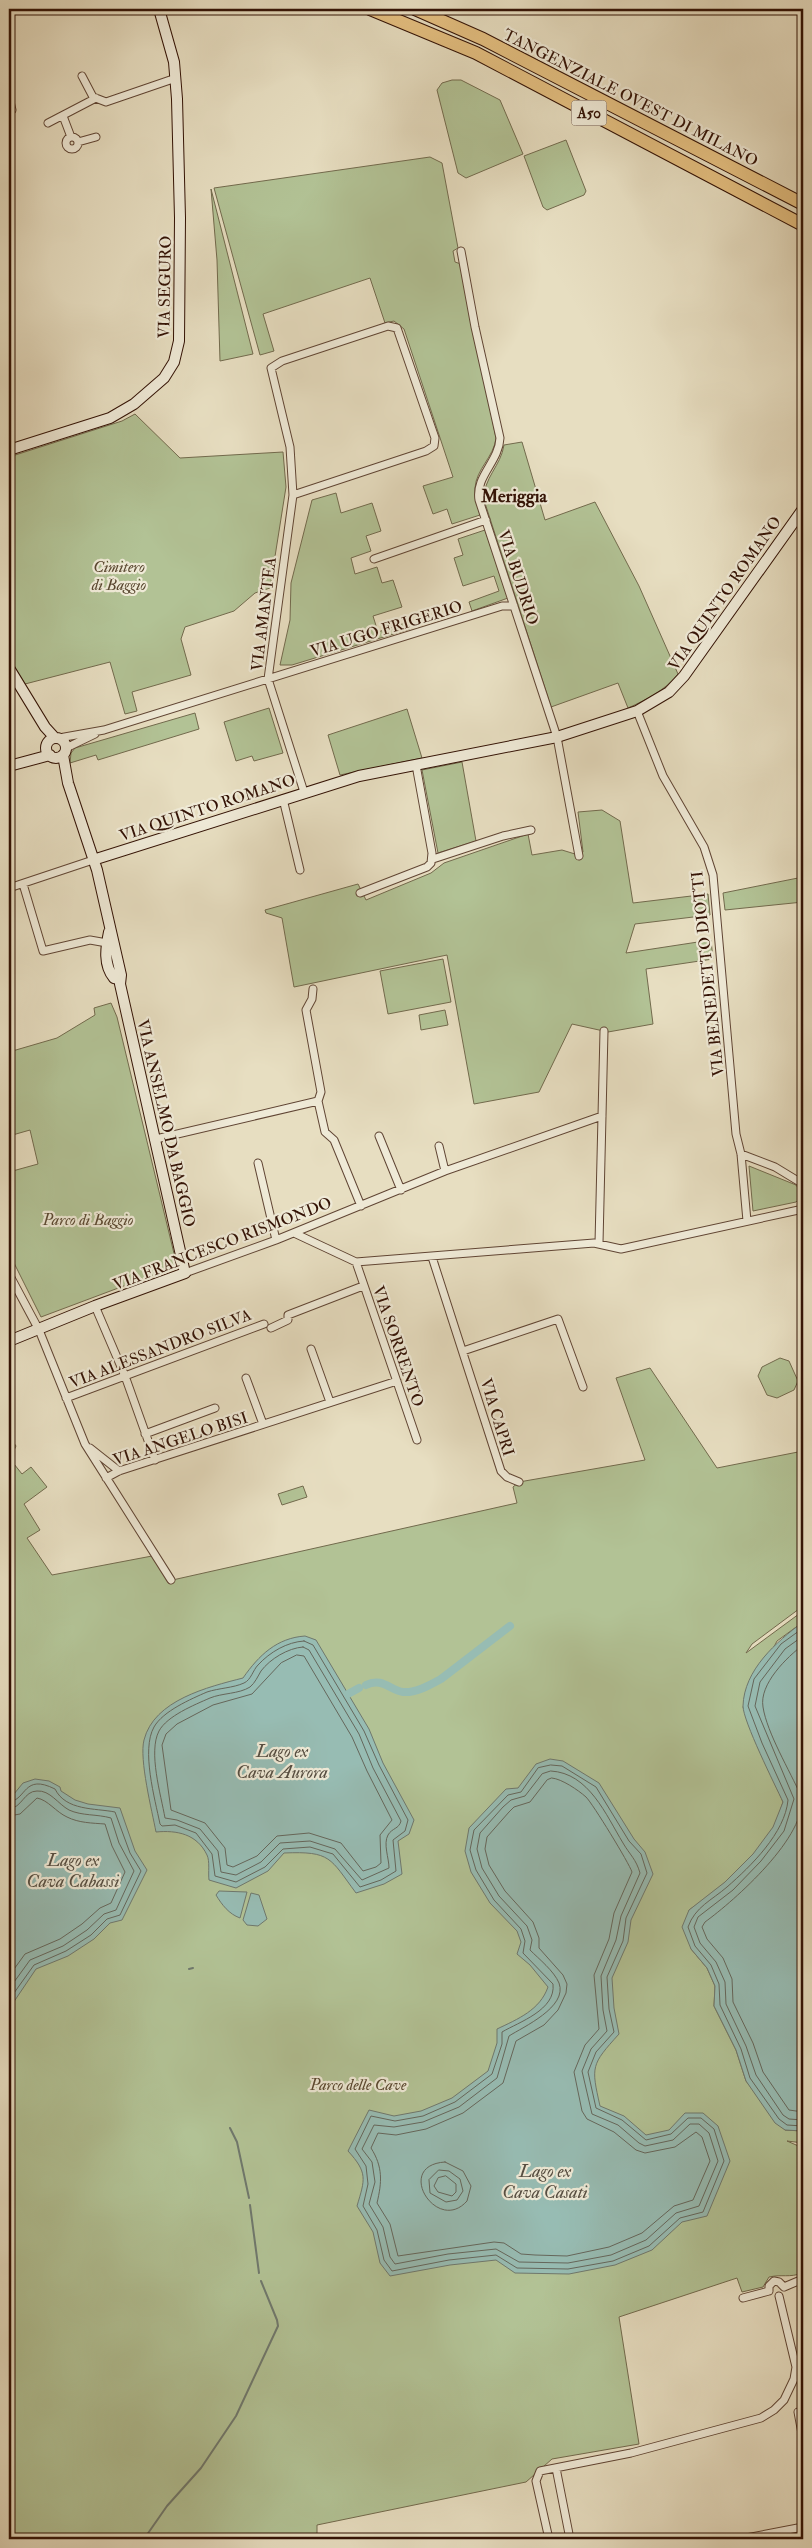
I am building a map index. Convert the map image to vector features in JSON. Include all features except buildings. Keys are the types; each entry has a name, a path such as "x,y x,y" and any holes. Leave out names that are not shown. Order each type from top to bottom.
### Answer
{"highway":[{"name":"TANGENZIALE OVEST DI MILANO","path":"370,9 476,53 803,225"},
{"name":"TANGENZIALE OVEST DI MILANO","path":"415,9 483,39 803,204"}],"street":[{"name":"VIA SEGURO","path":"9,450 110,418 134,404 164,378 174,362 179,341 180,218 176,78 171,49 158,9"},
{"path":"82,76 93,97 106,102 176,78"},
{"path":"9,97 12,110"},
{"path":"48,123 96,98"},
{"path":"63,116 70,137"},
{"path":"70,137 66,142 68,148 74,149 78,142 96,137"},
{"path":"70,137 75,138 78,142"},
{"name":"VIA BUDRIO","path":"461,251 475,327 500,438 497,454 479,485 479,500 557,737"},
{"name":"VIA AMANTEA","path":"293,495 426,451 434,446 435,438 396,328 388,326 282,361 271,368 290,447 293,495 268,680 304,792"},
{"name":"VIA QUINTO ROMANO","path":"9,888 304,792 359,776 557,737 637,710 669,692 684,676 803,509"},
{"path":"374,559 486,520"},
{"name":"VIA UGO FRIGERIO","path":"104,730 502,606 514,606"},
{"path":"9,668 45,727 55,748 93,860"},
{"name":"VIA BENEDETTO DIOTTI","path":"637,710 663,776 704,847 711,867 736,1134 741,1154 747,1221"},
{"path":"55,748 104,730"},
{"path":"10,766 104,730"},
{"path":"557,737 579,856"},
{"path":"416,765 433,859"},
{"path":"283,799 300,870"},
{"path":"360,893 427,867 433,859 504,836 530,830"},
{"name":"VIA ANSELMO DA BAGGIO","path":"93,860 110,927 111,946 121,975 119,979 186,1273"},
{"path":"23,884 43,950 85,941 111,946"},
{"path":"313,989 312,999 306,1010 321,1092 318,1101 325,1132 334,1140 361,1206"},
{"path":"599,1243 604,1031"},
{"path":"156,1139 318,1101"},
{"name":"VIA FRANCESCO RISMONDO","path":"9,1342 95,1306 276,1240 445,1172 602,1116"},
{"path":"379,1136 401,1190"},
{"path":"439,1146 445,1172"},
{"path":"741,1154 774,1167 803,1184"},
{"path":"258,1163 276,1240"},
{"path":"294,1233 356,1262 599,1243 612,1248 622,1249 803,1209"},
{"name":"VIA CAPRI","path":"432,1257 501,1471 507,1478 519,1482"},
{"name":"VIA SORRENTO","path":"356,1262 418,1440"},
{"path":"9,1274 39,1330 84,1444 171,1580"},
{"name":"VIA ALESSANDRO SILVA","path":"66,1398 288,1320 288,1315 363,1286"},
{"path":"95,1306 125,1376 155,1460"},
{"path":"463,1351 558,1318 583,1387"},
{"path":"311,1349 330,1402"},
{"name":"VIA ANGELO BISI","path":"246,1378 263,1424"},
{"name":"VIA ANGELO BISI","path":"106,1478 119,1471 397,1381"},
{"path":"145,1434 215,1408"},
{"path":"84,1444 119,1471"},
{"path":"784,2286 803,2280"},
{"path":"768,2291 769,2286 774,2281 784,2286"},
{"path":"768,2291 772,2296 779,2296 784,2292 784,2286"},
{"path":"743,2298 768,2291"},
{"path":"549,2539 536,2481 540,2471 631,2453 761,2418 774,2410 790,2390 796,2367 779,2296"},
{"path":"798,2412 803,2440"},
{"path":"556,2468 570,2539"},
{"path":"741,2539 803,2527"}],"green space":[{"path":"461,80 500,100 523,154 466,178 458,173 437,90 442,83"},
{"path":"566,140 586,191 584,195 547,210 543,207 524,156"},
{"path":"430,157 442,163 458,248 453,251 455,262 461,264 496,438 495,445 476,481 475,495 480,515 452,524 447,509 433,514 423,486 453,477 404,329 394,321 385,323 370,278 263,314 274,351 260,355 214,188"},
{"path":"211,189 253,354 220,361 217,260"},
{"name":"Cimitero di Baggio","path":"135,414 180,458 283,452 286,487 270,588 255,593 234,611 185,627 181,639 191,675 132,692 137,711 125,714 110,662 25,684 9,658 9,457 122,421"},
{"path":"522,442 545,520 595,502 639,586 678,674 655,694 628,708 618,683 551,707 484,500 486,485 504,445"},
{"path":"336,493 341,513 372,503 381,531 366,536 371,551 351,558 355,574 377,567 382,583 393,580 402,607 373,616 378,632 408,622 410,629 292,665 280,665 290,620 291,583 312,500"},
{"path":"485,530 508,598 472,611 469,602 499,591 494,576 463,586 454,558 463,555 458,539"},
{"path":"269,708 283,753 254,761 252,756 236,761 224,722"},
{"path":"407,709 422,758 340,775 328,735"},
{"path":"195,713 199,729 98,760 96,755 70,763 71,753 75,748"},
{"path":"462,762 476,841 438,853 422,770"},
{"path":"602,810 620,821 633,903 708,894 710,915 635,924 626,953 711,940 713,959 646,969 653,1024 608,1032 572,1024 539,1092 474,1104 447,955 294,987 282,918 266,913 265,910 358,884 366,900 431,873 444,863 528,834 532,855 562,850 575,854 583,852 578,812"},
{"path":"803,877 803,902 725,910 723,893"},
{"path":"443,959 451,1002 388,1014 380,971"},
{"name":"Parco di Baggio","path":"111,1003 117,1017 177,1266 41,1317 9,1253 9,1172 38,1164 30,1130 9,1136 9,1052 57,1038 95,1015 94,1008"},
{"path":"445,1010 448,1025 421,1030 419,1015"},
{"path":"749,1166 796,1185 800,1191 799,1199 796,1202 753,1211"},
{"path":"780,1358 789,1361 798,1381 794,1390 777,1398 767,1395 758,1376 762,1367"},
{"name":"Parco delle Cave","path":"650,1368 717,1468 803,1451 803,1606 752,1644 746,1653 803,1611 803,1622 777,1641 743,1707 783,1802 775,1825 756,1851 736,1873 689,1910 691,1949 707,1968 715,1986 714,2006 736,2050 746,2081 785,2130 803,2131 803,2143 787,2141 803,2148 803,2273 769,2277 763,2287 742,2292 737,2278 619,2317 639,2444 552,2459 526,2482 317,2525 317,2539 9,2539 9,1436 16,1446 10,1459 22,1474 31,1467 47,1487 24,1504 40,1530 27,1538 52,1575 152,1556 168,1581 517,1503 513,1487 519,1482 645,1460 616,1378"},
{"path":"303,1486 307,1497 282,1505 278,1494"}],"water":[{"path":"803,1622 803,2131 785,2130 775,2123 746,2081 736,2050 714,2006 715,1986 707,1968 691,1949 682,1927 689,1910 725,1882 753,1854 773,1827 783,1802 748,1725 743,1706 749,1680 755,1669 782,1638"},
{"name":"Lago ex Cava Aurora","path":"305,1636 316,1640 369,1729 383,1763 414,1820 409,1834 398,1841 402,1874 384,1884 356,1893 328,1859 311,1853 284,1853 268,1871 236,1888 209,1880 208,1858 198,1842 179,1833 156,1832 143,1759 144,1740 150,1726 170,1705 199,1691 243,1678 269,1649 286,1640"},
{"name":"Lago ex Cava Casati","path":"550,1759 563,1761 599,1783 634,1839 645,1852 653,1874 631,1920 628,1942 612,1978 614,2008 619,2034 598,2060 596,2067 595,2082 600,2106 624,2116 646,2135 669,2130 685,2113 703,2113 718,2126 730,2161 707,2216 682,2222 652,2250 615,2265 569,2274 515,2273 496,2260 450,2265 390,2276 380,2263 373,2232 357,2206 363,2177 359,2165 348,2151 369,2110 394,2116 421,2111 452,2098 488,2071 497,2043 497,2029 534,2008 544,1995 548,1987 530,1965 517,1954 521,1942 517,1931 490,1903 471,1872 465,1851 469,1828 506,1789 518,1788 536,1764"},
{"name":"Lago ex Cava Cabassi","path":"35,1779 49,1781 60,1787 61,1791 75,1800 88,1804 120,1808 135,1851 147,1870 122,1920 110,1923 94,1939 68,1956 36,1969 9,2009 9,1800 23,1783"},
{"path":"219,1891 247,1892 240,1918 223,1906 216,1895"},
{"path":"251,1893 259,1895 267,1919 258,1926 247,1925 243,1920"}],"waterway":[{"path":"366,1685 377,1682 403,1692 423,1688 441,1679 510,1626"},
{"path":"348,1694 359,1688"},
{"path":"189,1969 193,1968"},
{"path":"230,2128 237,2142 249,2198"},
{"path":"250,2205 259,2273"},
{"path":"144,2539 167,2506 201,2468 236,2416 278,2326 261,2281"}],"district":[{"name":"Meriggia","path":"514,496"}]}
